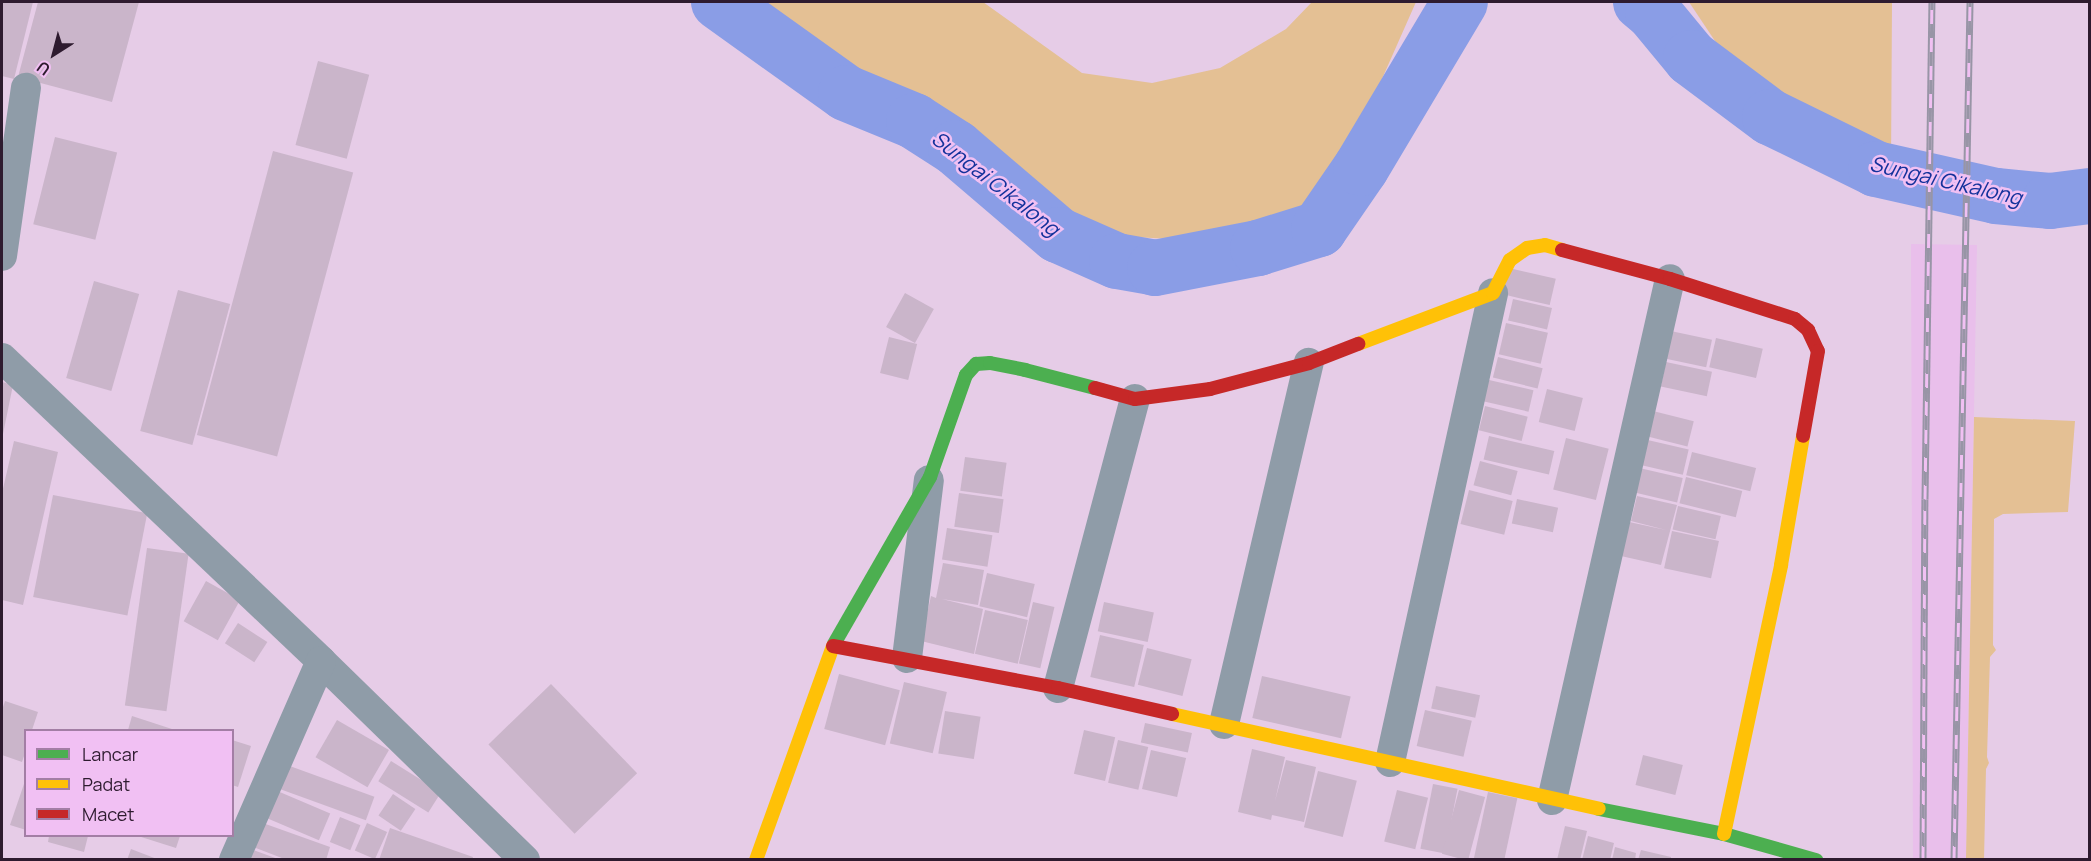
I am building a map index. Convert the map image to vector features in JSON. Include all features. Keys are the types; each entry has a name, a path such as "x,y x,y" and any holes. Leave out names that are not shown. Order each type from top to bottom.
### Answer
{"street":[{"path":"2,256 26,88"},
{"path":"1390,762 1493,293 1510,260 1527,248 1545,245 1670,279 1795,319 1808,330 1818,351 1781,565 1724,834"},
{"path":"1552,800 1670,279"},
{"path":"756,860 834,644 930,477 966,375 976,364 990,363 1025,370 1135,399 1210,389 1309,363 1493,293"},
{"path":"2,358 321,661 525,860"},
{"path":"1224,724 1309,363"},
{"path":"1058,688 1135,399"},
{"path":"907,658 930,477"},
{"path":"834,644 1058,688 1224,724 1552,800 1724,834 1816,860"},
{"path":"234,860 321,661"}],"shaded area":[{"path":"747,2 983,2 1082,73 1152,83 1220,68 1286,29 1312,2 1416,2 1362,124 1342,187 1310,208 1249,233 1187,240 1135,237 1084,229 947,120 909,101 859,84 823,54"},
{"path":"1689,2 1892,2 1891,166 1855,153 1806,122 1768,92 1725,56"},
{"path":"1911,244 1977,245 1966,859 1913,859"},
{"path":"1974,417 2075,421 2068,512 2003,514 1994,519 1993,645 1996,650 1990,657 1987,757 1989,763 1986,769 1984,860 1966,859"}],"building":[{"path":"2,2 33,2 14,79 2,76"},
{"path":"38,2 139,2 112,102 18,77"},
{"path":"318,61 369,75 347,159 295,145"},
{"path":"55,137 117,152 95,240 33,224"},
{"path":"273,151 353,172 277,456 197,435"},
{"path":"1509,268 1556,279 1550,305 1503,294"},
{"path":"94,281 139,294 111,391 66,378"},
{"path":"178,290 230,304 192,445 140,431"},
{"path":"905,293 934,309 915,343 886,327"},
{"path":"1513,299 1552,308 1547,329 1508,320"},
{"path":"1506,323 1548,333 1541,364 1499,354"},
{"path":"1666,330 1712,340 1706,367 1660,357"},
{"path":"889,337 917,344 908,380 880,373"},
{"path":"1716,338 1763,349 1756,378 1709,367"},
{"path":"1498,357 1543,368 1538,389 1493,377"},
{"path":"1666,362 1712,372 1707,396 1661,386"},
{"path":"1476,377 1533,390 1529,412 1471,398"},
{"path":"2,382 13,385 3,434 2,434"},
{"path":"1547,389 1583,398 1575,431 1539,422"},
{"path":"1485,406 1528,417 1522,441 1479,430"},
{"path":"1653,411 1694,421 1687,446 1647,436"},
{"path":"1489,436 1554,451 1549,474 1484,459"},
{"path":"1566,438 1609,449 1596,500 1553,489"},
{"path":"1639,438 1689,449 1683,475 1633,463"},
{"path":"14,441 58,452 23,605 2,600 2,493"},
{"path":"1692,452 1756,468 1750,491 1686,475"},
{"path":"965,457 1007,463 1002,497 960,491"},
{"path":"1480,461 1518,471 1511,495 1474,485"},
{"path":"1635,467 1683,478 1677,502 1629,491"},
{"path":"1686,477 1742,491 1736,517 1679,503"},
{"path":"1469,490 1513,501 1504,535 1461,524"},
{"path":"959,493 1004,499 999,533 954,527"},
{"path":"53,495 147,513 127,615 33,597"},
{"path":"1637,496 1677,505 1661,565 1612,554 1620,520 1666,530 1631,521"},
{"path":"1517,499 1558,508 1553,532 1512,523"},
{"path":"1678,506 1721,516 1715,539 1673,529"},
{"path":"947,528 992,535 987,567 942,560"},
{"path":"1672,531 1719,541 1711,578 1664,568"},
{"path":"147,548 189,554 166,711 125,705"},
{"path":"943,563 984,570 978,605 942,599 983,609 974,654 921,641 931,596 936,598"},
{"path":"987,573 1035,584 1027,617 979,606"},
{"path":"206,581 240,600 218,640 184,621"},
{"path":"1033,602 1054,607 1040,668 1019,663"},
{"path":"1104,602 1154,613 1148,642 1098,631"},
{"path":"985,610 1028,620 1018,664 975,654"},
{"path":"238,623 267,642 254,662 225,643"},
{"path":"1100,635 1144,645 1134,687 1090,677"},
{"path":"1147,648 1192,659 1182,696 1138,685"},
{"path":"839,674 900,690 885,745 824,729"},
{"path":"1262,676 1351,696 1341,738 1252,718"},
{"path":"904,682 947,692 933,753 890,743"},
{"path":"551,684 637,773 575,834 488,744"},
{"path":"1436,686 1480,695 1475,718 1431,708"},
{"path":"5,701 38,712 32,729 24,729 22,762 2,755 2,710"},
{"path":"1425,710 1472,721 1463,757 1417,746"},
{"path":"945,711 981,717 974,759 938,753"},
{"path":"132,716 172,729 128,729"},
{"path":"337,720 389,750 367,787 316,757"},
{"path":"1145,723 1192,733 1188,753 1141,743"},
{"path":"1084,730 1115,737 1105,781 1074,774"},
{"path":"1118,740 1148,747 1138,790 1108,783"},
{"path":"234,741 251,746 238,787 234,786"},
{"path":"1252,749 1285,757 1275,801 1286,760 1316,767 1304,822 1272,815 1271,820 1238,812"},
{"path":"1151,750 1186,758 1177,797 1142,789"},
{"path":"1643,755 1683,765 1675,795 1636,785"},
{"path":"391,761 441,792 428,813 378,781"},
{"path":"287,765 374,797 366,820 278,788"},
{"path":"1318,771 1357,781 1343,837 1304,827"},
{"path":"24,784 24,829 10,825"},
{"path":"1433,784 1458,789 1445,854 1420,849"},
{"path":"275,790 330,813 319,840 264,817"},
{"path":"1397,790 1428,798 1415,849 1384,841"},
{"path":"1459,790 1485,797 1468,860 1442,854"},
{"path":"1488,792 1517,798 1504,860 1474,860"},
{"path":"393,794 415,809 401,831 378,816"},
{"path":"340,817 360,825 350,850 330,842"},
{"path":"260,822 330,847 326,860 287,860 251,846"},
{"path":"367,823 387,832 375,859 355,850"},
{"path":"1565,826 1587,831 1580,860 1557,860"},
{"path":"390,828 473,857 472,860 379,860"},
{"path":"1588,836 1614,843 1610,860 1582,860"},
{"path":"49,837 88,837 84,852 48,842"},
{"path":"141,837 180,837 176,848"},
{"path":"245,847 278,859 278,860 241,860"},
{"path":"1615,847 1636,853 1635,860 1612,860"},
{"path":"131,849 157,859 157,860 127,860"},
{"path":"1641,850 1671,857 1671,860 1638,860"}],"waterway":[{"name":"Sungai Cikalong","path":"719,2 846,93 914,121 956,148 1058,235 1117,261 1155,268 1258,248 1319,229 1361,168 1460,2"},
{"name":"Sungai Cikalong","path":"1641,2 1653,12 1691,58 1770,117 1876,169 1996,196 2050,201 2090,196"}],"railway":[{"path":"1923,860 1932,2"},
{"path":"1954,860 1970,2"}],"traffic: fast":[{"path":"834,644 930,477 966,375 976,364 990,363 1025,370 1095,388"},
{"path":"1599,809 1724,834 1816,860"}],"traffic: slow":[{"path":"1358,344 1493,293 1510,260 1527,248 1545,245 1562,250"},
{"path":"1724,834 1781,565 1803,436"},
{"path":"756,860 833,646"},
{"path":"1172,714 1599,809"}],"traffic: jam":[{"path":"1562,250 1670,279 1795,319 1808,330 1818,351 1803,436"},
{"path":"1095,388 1135,399 1210,389 1309,363 1358,344"},
{"path":"833,646 1058,688 1172,714"}]}
